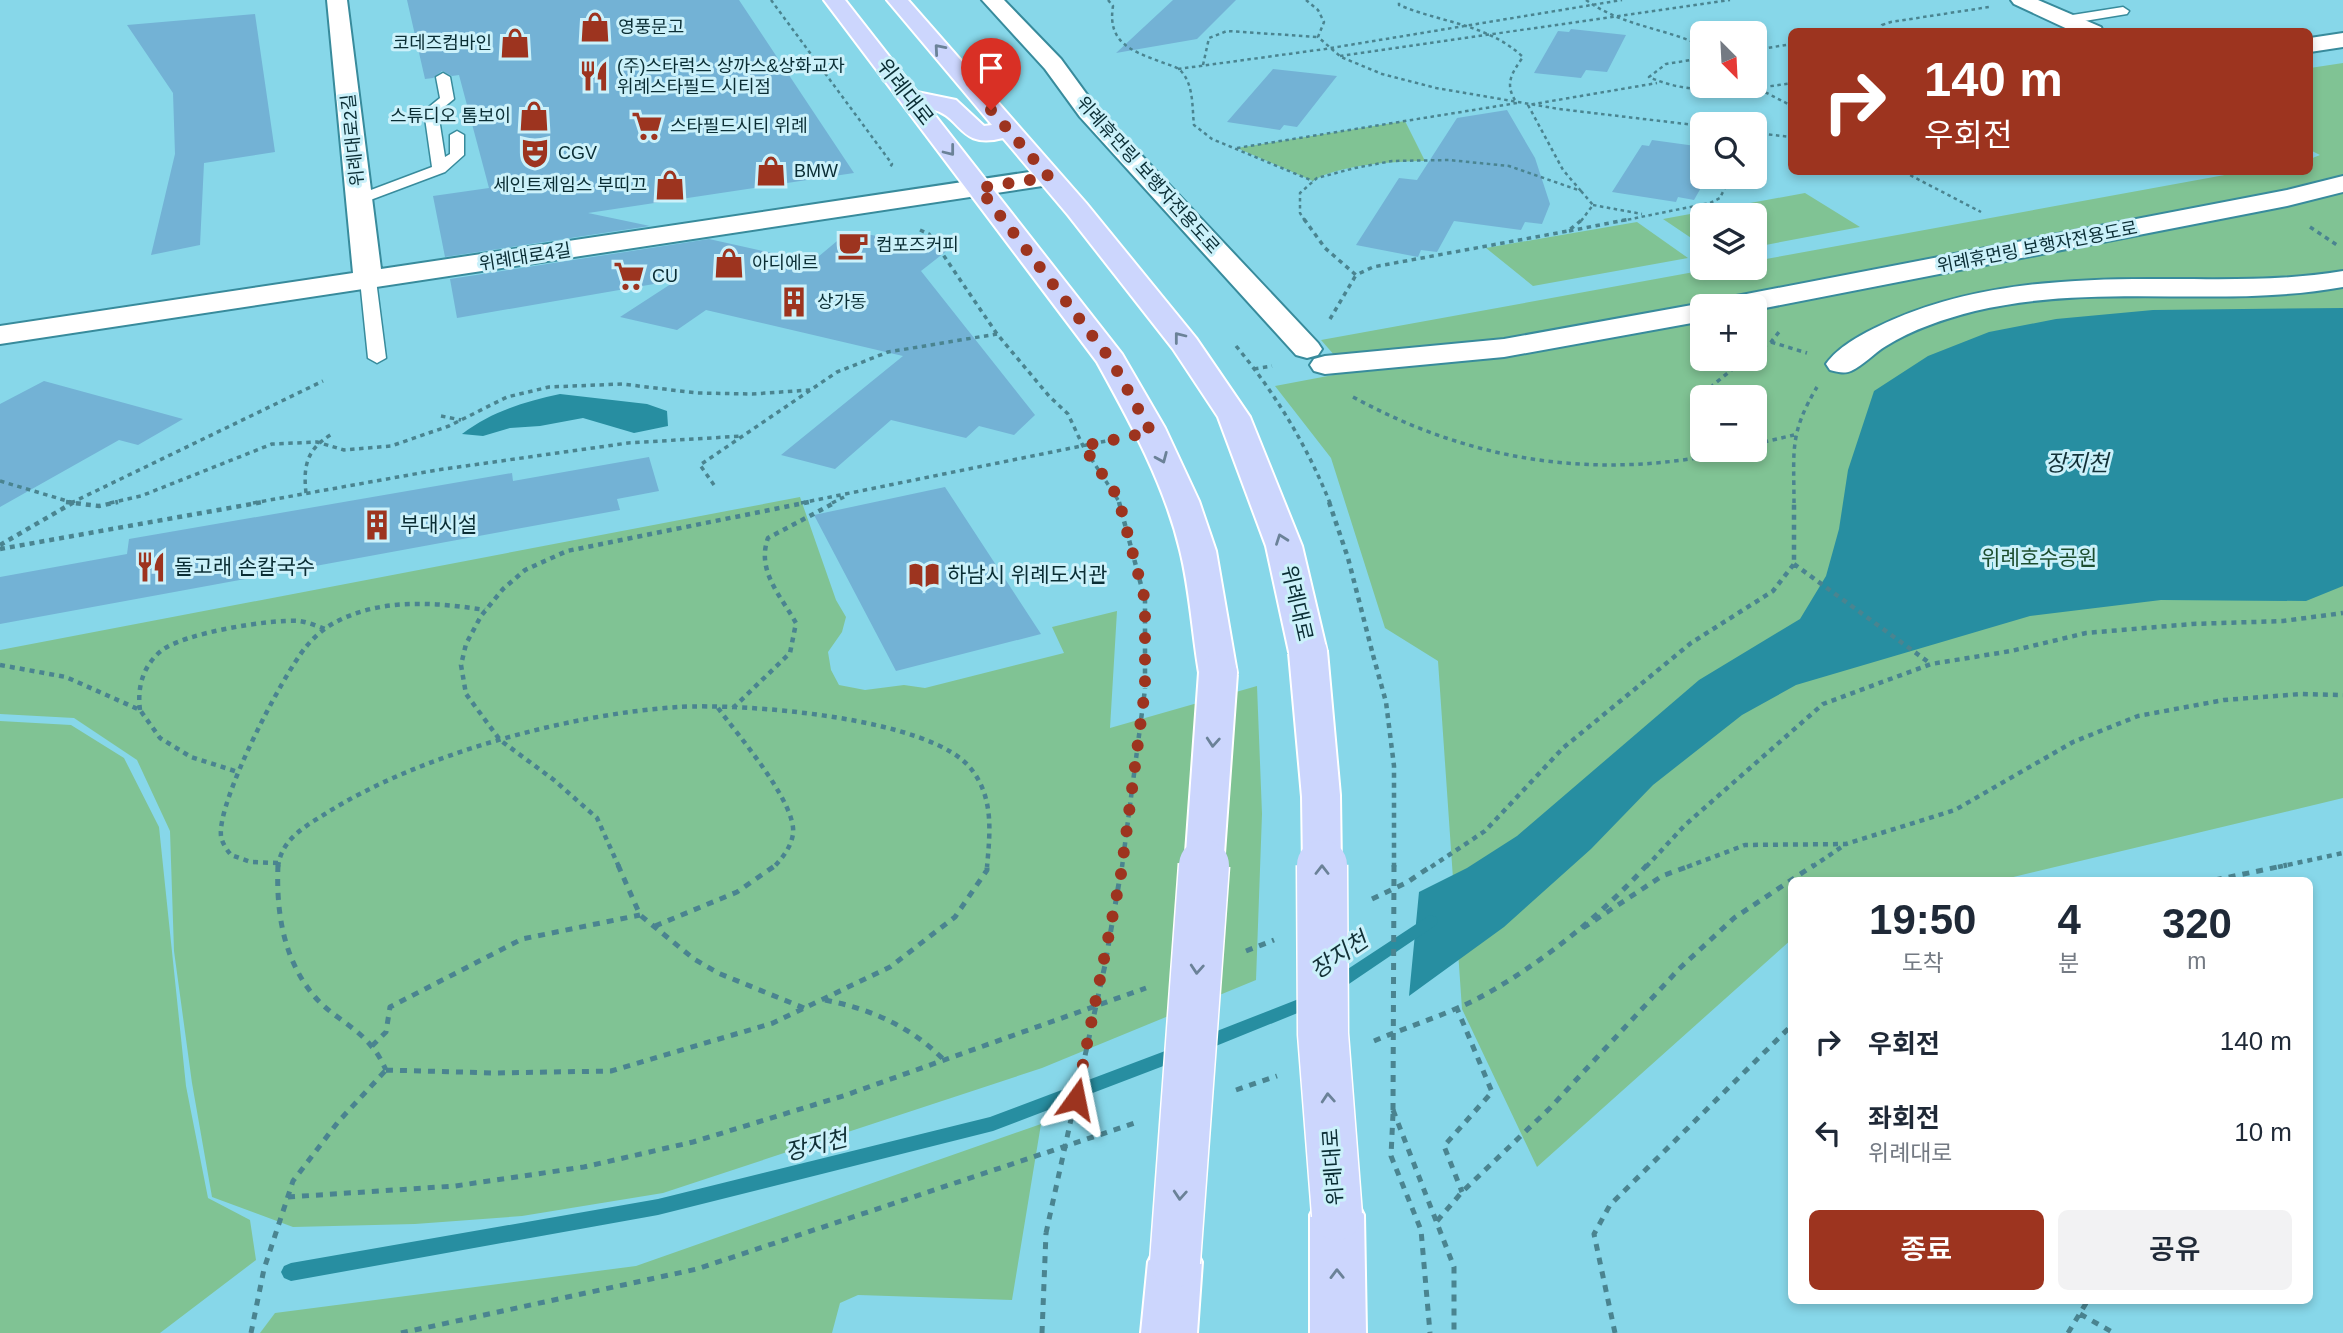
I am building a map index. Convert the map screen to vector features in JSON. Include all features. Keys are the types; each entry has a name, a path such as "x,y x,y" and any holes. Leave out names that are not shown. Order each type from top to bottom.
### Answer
{"main road":[{"name":"위례대로","path":"834,0 1111,360 1151,432 1198,550 1218,673 1169,1333"},
{"name":"위례대로","path":"897,0 1049,177 1185,344 1234,417 1284,546 1308,653 1321,796 1324,1034 1337,1214 1338,1333"},
{"path":"909,98 948,105 978,133 994,133 1007,128"}],"street":[{"name":"위례대로2길","path":"337,0 368,280"},
{"name":"위례휴먼링 보행자전용도로","path":"992,0 1053,64 1088,112 1316,357 1504,348 1690,314"},
{"path":"2021,0 2084,28"},
{"path":"2313,45 2343,40"},
{"name":"위례대로4길","path":"0,335 1049,177"},
{"name":"위례휴먼링 보행자전용도로","path":"1767,299 2287,198 2343,184"},
{"path":"1841,364 1877,339 1924,318 2009,296 2072,289 2257,290 2300,287 2343,279"}],"lane":[{"path":"2066,20 2123,12"},
{"path":"440,169 431,111 447,99 443,77"},
{"path":"359,199 440,169 457,155 457,135"},
{"path":"368,280 377,358"}],"path":[{"path":"771,0 892,164 888,172"},
{"path":"1108,0 1113,6 1110,16 1113,31 1120,44 1178,69 1325,49 1622,0"},
{"path":"1306,0 1318,10 1324,22 1318,37"},
{"path":"1399,0 1399,5 1413,12 1470,25 1514,46 1522,57 1509,77 1509,94 1517,103"},
{"path":"1586,0 1639,28 1690,41"},
{"path":"1339,57 1730,0"},
{"path":"1882,28 1882,25 1891,22 1994,6"},
{"path":"1203,65 1209,38 1227,31 1318,37"},
{"path":"1318,37 1325,49 1339,57 1443,91 1528,105 1690,124"},
{"path":"1768,48 1788,45"},
{"path":"1657,83 1648,77 1653,70 1664,64 1690,60"},
{"path":"1178,69 1192,91 1194,125 1212,139 1313,181"},
{"path":"1528,105 1657,83 1690,87"},
{"path":"1768,86 1788,83"},
{"path":"1768,94 1788,104"},
{"path":"1237,148 1517,103"},
{"path":"1528,105 1563,170 1593,205 1646,215"},
{"path":"1767,134 1788,136"},
{"path":"1356,275 1325,247 1300,213 1300,193 1313,181 1355,168 1392,161 1449,160 1509,166 1582,191"},
{"path":"1910,175 1981,212"},
{"path":"1326,327 1356,275 1373,267 1646,215 1720,198 1724,189"},
{"path":"1568,231 1585,217 1593,205"},
{"path":"916,229 929,234 998,334 1049,396 1068,414 1083,446 1118,497 1145,600 1145,689 1121,874 1107,952 1046,1233 1042,1333"},
{"path":"714,485 700,465 837,372 888,352 998,334"},
{"path":"1359,905 1406,883 1485,831 1529,788 1563,748 1691,643 1773,591 1794,564 1794,435 1812,392 1841,364"},
{"path":"1272,366 1254,369 1298,436 1322,484 1339,527 1386,702 1394,766 1391,1156 1421,1230 1430,1333"},
{"path":"1713,385 1730,371"},
{"path":"0,547 71,503 323,380"},
{"path":"0,481 71,503 100,506 141,496 272,444 317,442 344,450 391,446 419,439 507,397 549,387 622,384 711,393 810,390"},
{"path":"1348,394 1406,427 1491,453 1598,465 1674,465 1690,462"},
{"path":"441,416 461,420"},
{"path":"804,1009 718,973 674,944 640,915 597,818 554,780 500,740 466,694 461,665 466,644 486,610 503,589 525,570 567,551 1151,432"},
{"path":"306,493 302,467 317,442 332,434"},
{"path":"1767,441 1794,435"},
{"path":"0,547 437,470 628,443 743,436"},
{"path":"733,708 790,653 796,623 763,568 761,551 768,538 853,492"},
{"path":"1794,564 1931,664"},
{"path":"278,863 251,862 230,855 221,838 223,815 238,772 303,649 326,629 351,616 405,605 449,604 486,610"},
{"path":"1361,1045 1486,994 1549,954 1620,894 1685,825 1823,704 1931,664 2011,651 2086,634 2192,624 2283,621 2343,612"},
{"path":"238,772 191,757 160,738 140,710 136,692 144,672 165,648 193,638 263,624 299,621 326,629"},
{"path":"0,664 66,677 140,710"},
{"path":"1796,877 1846,844 1955,810 2073,742 2138,716 2224,700 2301,694 2343,695"},
{"path":"251,1333 264,1269 293,1181 338,1122 386,1070 495,1073 611,1071 773,1023 804,1009 890,967 955,916 986,870 991,822 984,790 971,768 947,749 891,728 857,720 717,707 677,707 633,712 500,740 392,777 350,798 303,828 284,846 278,863 277,895 282,930 293,962 316,997 372,1046 386,1070"},
{"path":"655,926 711,903 771,871 786,853 793,835 792,817 786,802 717,707"},
{"path":"1566,939 1662,876 1745,845 1846,844"},
{"path":"2229,877 2343,853"},
{"path":"1437,1221 1462,1192 1550,1108 1679,969 1734,918 1788,882"},
{"path":"372,1046 386,1032 390,1007 522,939 640,915"},
{"path":"1236,955 1282,936"},
{"path":"288,1197 455,1186 607,1162 737,1129 1152,986"},
{"path":"822,999 840,1003 904,1028 926,1041 943,1059"},
{"path":"1456,1006 1492,1092 1444,1146 1462,1192"},
{"path":"1615,1333 1594,1234 1605,1214 1788,1029"},
{"path":"1224,1094 1286,1072"},
{"path":"1393,1110 1454,1267 1454,1333"},
{"path":"401,1333 696,1269 1149,1119"},
{"path":"2068,1333 2086,1304"},
{"path":"2080,1314 2114,1333"}],"green space":[{"name":"위례호수공원","path":"2343,63 2343,798 2014,877 1788,877 1788,943 1537,1167 1462,1009 1438,661 1385,628 1331,458 1275,386 1349,372 1321,340 1690,273 1690,280 1767,280 1767,259 2225,175 2313,175 2313,158 2320,155 2313,152 2313,68"},
{"path":"1405,121 1425,161 1351,168 1313,181 1237,148"},
{"path":"1805,193 1860,227 1767,245 1767,203 1750,203"},
{"path":"1690,214 1690,237 1663,219"},
{"path":"1637,222 1688,258 1533,286 1486,248"},
{"path":"800,497 836,600 846,617 842,632 828,652 831,670 839,685 865,690 904,685 925,688 1064,653 1052,627 1117,611 1110,728 1257,686 1262,814 1256,980 1042,1068 663,1193 522,1216 415,1224 293,1227 212,1197 192,1083 174,951 170,831 137,760 74,718 0,714 0,650"},
{"path":"0,721 71,725 124,758 159,827 186,1086 208,1198 250,1220 256,1260 160,1333 0,1333"},
{"path":"1041,1124 1012,1300 858,1295 840,1303 832,1333 260,1333 275,1313 636,1266"}],"water":[{"name":"장지천","path":"2343,308 2343,586 2306,601 2161,600 2030,616 1796,685 1742,715 1653,785 1591,849 1504,927 1409,996 1419,892 1467,868 1517,836 1699,680 1800,619 1826,576 1839,529 1848,470 1874,391 1928,356 1989,332 2056,319 2153,310"},
{"path":"560,394 647,404 667,411 668,426 634,433 583,418 510,428 483,436 462,434 509,408"}],"building":[{"name":"스타필드시티 위례","path":"407,0 739,0 854,173 588,213 650,226 445,257 433,196 489,188 459,75 452,76 442,71 433,78 425,79"},
{"path":"1173,0 1236,0 1197,39 1116,53"},
{"path":"255,14 275,152 204,163 200,245 151,255 175,154 173,93 127,25"},
{"path":"1571,29 1626,35 1607,72 1586,70 1581,78 1534,73 1558,31 1569,32"},
{"path":"1273,69 1337,76 1297,127 1284,125 1280,130 1227,122"},
{"path":"1507,110 1535,158 1550,204 1542,224 1525,222 1521,230 1454,221 1437,252 1421,250 1418,257 1356,245 1399,178 1417,180 1457,118"},
{"path":"1652,140 1690,145 1690,189 1700,189 1694,200 1678,197 1676,202 1612,192 1642,145 1649,146"},
{"path":"849,231 949,249 921,271 1035,415 1014,435 979,426 966,438 891,420 835,469 781,455 903,356 706,310 677,330 620,317 677,280 457,318 450,279 709,239 812,262"},
{"path":"44,381 183,419 138,445 119,440 0,507 0,404"},
{"name":"부대시설","path":"649,457 659,491 617,499 620,510 0,624 0,577 127,554 129,539 512,473 513,481"},
{"name":"하남시 위례도서관","path":"945,487 1041,634 896,671 814,515"}],"waterway":[{"name":"장지천","path":"1334,986 1430,921"},
{"name":"장지천","path":"1200,1045 1314,999"},
{"name":"장지천","path":"291,1272 658,1207 993,1124 1181,1052"}],"place":[{"name":"영풍문고","path":"595,27"},
{"name":"코데즈컴바인","path":"515,43"},
{"name":"(주)스타럭스 상까스&상화교자 위례스타필드 시티점","path":"594,76"},
{"name":"스튜디오 톰보이","path":"534,116"},
{"name":"스타필드시티 위례","path":"647,126"},
{"name":"CGV","path":"535,153"},
{"name":"BMW","path":"771,171"},
{"name":"세인트제임스 부띠끄","path":"670,185"},
{"name":"컴포즈커피","path":"853,245"},
{"name":"아디에르","path":"729,263"},
{"name":"CU","path":"629,276"},
{"name":"상가동","path":"794,302"},
{"name":"부대시설","path":"377,525"},
{"name":"돌고래 손칼국수","path":"151,567"},
{"name":"하남시 위례도서관","path":"924,575"}],"route":[{"path":"991,110 1049,177 979,188 1111,360 1151,432 1083,446 1118,497 1145,600 1145,689 1121,874 1105,965 1076,1099"}]}
